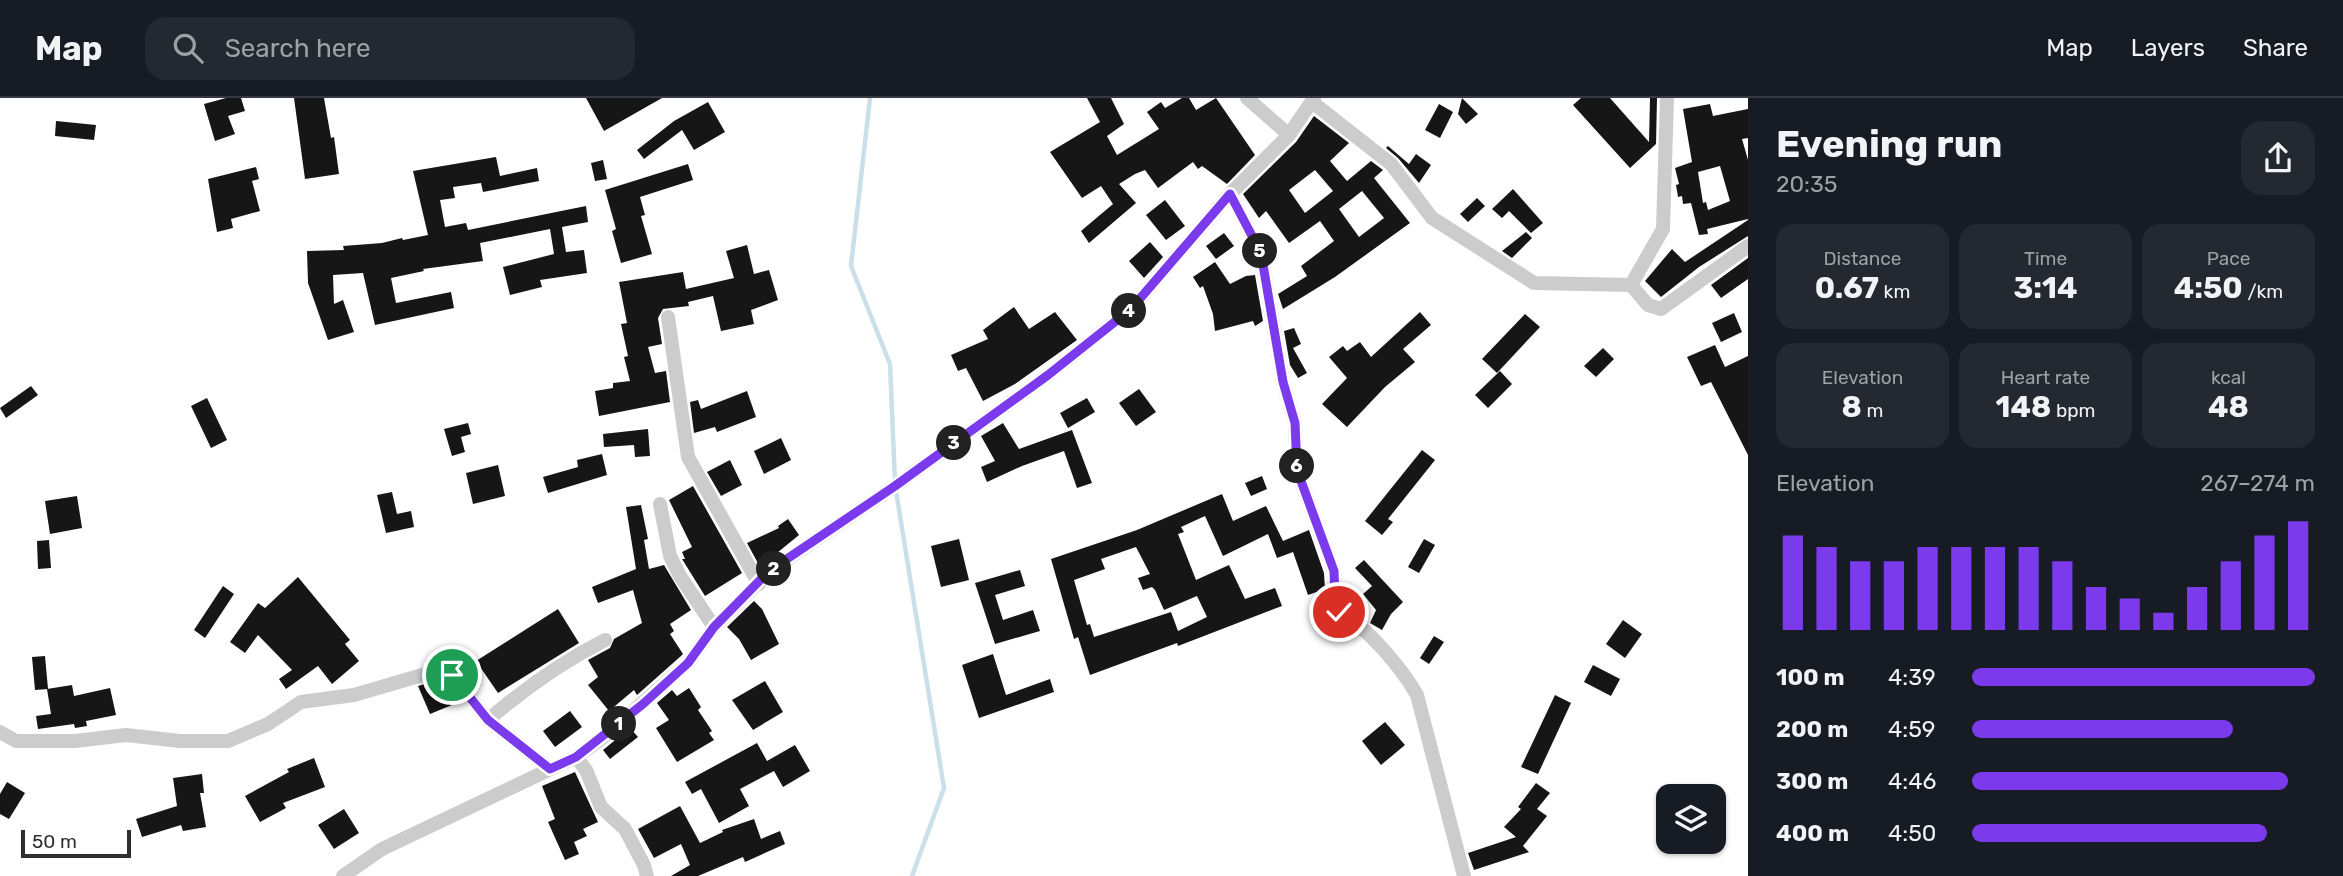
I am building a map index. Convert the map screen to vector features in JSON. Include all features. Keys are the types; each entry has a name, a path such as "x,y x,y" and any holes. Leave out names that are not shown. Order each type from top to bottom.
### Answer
{"street":[{"path":"1247,98 1289,135"},
{"path":"1631,285 1663,229 1667,98"},
{"path":"343,876 382,849 576,757 601,739 688,663 714,627 769,571 895,486 1048,375 1131,309 1230,194 1289,135 1313,100 1391,163 1432,218 1534,283 1631,285 1648,304 1661,309 1748,246"},
{"path":"1230,194 1261,253 1283,382 1295,423 1297,470 1334,571 1335,599 1339,612 1355,620 1408,679 1417,695 1464,876"},
{"path":"668,317 688,457 759,584"},
{"path":"660,504 670,555 680,576 714,627"},
{"path":"488,720 529,685 574,655 605,639"},
{"path":"0,732 16,741 75,741 126,735 180,741 228,741 268,724 301,702 354,695 436,671 452,675 488,720 550,769"},
{"path":"576,757 586,769 601,807 625,830 647,876"}],"building":[{"path":"226,98 241,98 245,111 228,116 235,134 215,141 204,104"},
{"path":"294,98 324,98 331,138 334,137 339,174 305,179"},
{"path":"586,98 662,98 604,131"},
{"path":"1087,98 1111,98 1124,124 1107,136 1117,155 1159,129 1147,112 1161,102 1165,108 1182,98 1189,98 1196,110 1216,98 1255,155 1227,184 1202,166 1198,169 1193,162 1158,188 1145,170 1135,174 1119,184 1136,203 1089,243 1081,231 1113,204 1101,186 1082,198 1050,152 1100,122"},
{"path":"1462,98 1478,114 1466,124 1458,114"},
{"path":"1581,98 1610,98 1649,142 1650,98 1657,98 1656,144 1630,168 1573,105"},
{"path":"708,102 725,132 694,150 682,130 644,159 637,150 674,121"},
{"path":"1439,104 1453,112 1440,138 1425,130"},
{"path":"1710,104 1713,116 1748,109 1748,138 1742,139 1748,160 1748,219 1707,229 1708,234 1699,235 1691,203 1683,204 1682,196 1678,197 1676,185 1679,184 1675,168 1692,162 1683,109","holes":["1720,166 1730,201 1708,210 1706,202 1703,203 1698,172"]},
{"path":"1314,116 1349,143 1330,161 1347,181 1371,161 1383,170 1374,178 1410,223 1335,277 1283,309 1278,294 1307,276 1301,266 1334,241 1320,221 1289,243 1266,211 1259,218 1243,194 1296,142","holes":["1315,170 1333,191 1305,213 1289,190","1362,191 1384,218 1359,237 1339,209"]},
{"path":"56,121 96,125 94,140 55,136"},
{"path":"1388,146 1409,164 1416,154 1431,165 1419,183 1386,148"},
{"path":"496,157 500,176 537,168 539,181 483,192 481,183 453,187 455,198 440,200 445,227 466,223 468,230 586,206 588,222 562,227 566,252 584,250 587,273 540,280 542,287 510,295 503,267 554,254 550,229 480,243 483,261 423,269 424,271 391,278 396,303 451,292 454,308 375,325 363,273 333,275 334,304 343,300 354,332 328,340 308,283 307,251 344,250 343,246 428,235 413,171"},
{"path":"603,160 607,179 595,181 591,163"},
{"path":"688,164 693,180 640,197 645,215 641,216 652,254 621,263 612,231 616,229 605,190"},
{"path":"256,167 259,179 252,181 260,211 231,219 233,228 217,232 208,179"},
{"path":"1513,189 1543,223 1531,233 1509,211 1502,218 1492,209"},
{"path":"1477,198 1485,206 1468,222 1460,214"},
{"path":"1165,200 1185,226 1166,240 1146,215"},
{"path":"1748,220 1748,236 1699,267 1661,297 1645,281 1672,249 1685,262"},
{"path":"1526,232 1532,238 1512,258 1502,251"},
{"path":"1224,233 1234,246 1216,259 1206,246"},
{"path":"1150,242 1163,257 1144,278 1129,261"},
{"path":"747,245 754,274 769,270 778,300 751,310 754,324 721,331 713,296 688,302 689,306 663,309 658,318 662,344 648,347 655,373 666,371 670,402 599,416 595,391 613,388 613,383 630,381 624,357 628,356 621,324 627,323 619,282 683,272 686,289 734,278 726,251"},
{"path":"1748,258 1748,279 1721,298 1711,285"},
{"path":"1215,262 1230,284 1246,276 1255,275 1263,321 1255,326 1253,321 1215,331 1213,314 1203,286 1200,288 1193,277"},
{"path":"1014,307 1029,329 1055,312 1077,340 1015,384 983,401 966,368 958,371 951,355 988,339 983,330"},
{"path":"1420,312 1431,325 1403,349 1415,362 1385,387 1347,427 1322,404 1347,378 1329,357 1343,346 1347,351 1360,342 1371,357"},
{"path":"1734,313 1742,332 1721,342 1712,323"},
{"path":"1525,314 1540,327 1497,373 1482,359"},
{"path":"1294,328 1301,344 1293,348 1307,373 1298,378 1290,365 1284,331"},
{"path":"1715,345 1725,367 1748,356 1748,455 1711,382 1701,386 1687,357"},
{"path":"1603,348 1614,359 1596,377 1584,366"},
{"path":"1500,371 1512,384 1488,408 1475,395"},
{"path":"31,386 38,395 6,418 0,408"},
{"path":"1139,389 1156,412 1136,426 1119,403"},
{"path":"747,391 756,417 717,432 715,427 694,433 690,402 698,400 701,409"},
{"path":"207,398 227,440 211,448 191,406"},
{"path":"1087,398 1095,412 1068,428 1060,413"},
{"path":"468,423 471,434 461,437 465,452 452,456 444,429"},
{"path":"1003,423 1019,449 1072,430 1092,483 1077,488 1064,451 987,482 981,467 995,461 981,436"},
{"path":"648,429 650,456 635,457 634,445 604,447 603,434"},
{"path":"781,438 791,460 764,474 754,451"},
{"path":"1422,450 1435,460 1388,519 1393,522 1382,535 1365,521"},
{"path":"602,454 607,475 548,493 543,477 578,467 577,460"},
{"path":"730,460 742,485 721,496 707,472"},
{"path":"498,465 505,496 473,504 466,473"},
{"path":"1262,476 1267,489 1251,496 1245,483"},
{"path":"693,486 742,573 705,596 682,559 685,559 682,552 692,547 669,500"},
{"path":"392,492 397,514 411,511 414,527 386,533 377,495"},
{"path":"1222,494 1233,521 1266,506 1283,541 1309,530 1324,573 1325,589 1308,595 1293,552 1277,558 1268,534 1223,556 1205,516 1181,527 1184,532 1178,534 1196,580 1229,565 1245,599 1275,588 1282,606 1178,646 1177,643 1090,675 1078,637 1074,639 1051,559 1137,530","holes":["1136,547 1150,574 1138,578 1143,590 1152,587 1155,590 1164,610 1197,596 1207,617 1178,631 1171,612 1094,637 1090,624 1087,625 1074,580 1105,569 1101,559"]},
{"path":"77,496 82,528 50,534 45,501"},
{"path":"641,505 648,539 644,540 649,569 664,565 691,610 670,624 674,631 670,634 683,654 637,695 634,690 609,711 588,685 598,677 588,660 610,648 614,639 642,623 633,590 598,603 592,587 636,569 626,507"},
{"path":"788,519 799,535 760,567 747,543 779,528 778,526"},
{"path":"959,539 969,580 941,587 931,546"},
{"path":"1424,539 1435,545 1419,573 1408,567"},
{"path":"49,540 51,568 38,569 37,541"},
{"path":"1364,560 1403,602 1391,614 1382,630 1370,623 1376,610 1363,594 1372,586 1355,568"},
{"path":"1020,570 1025,586 995,595 1003,620 1033,610 1040,631 995,644 975,583"},
{"path":"298,577 350,640 345,644 359,661 332,684 318,666 286,689 279,679 292,670 258,635 245,653 230,642 258,603 265,608"},
{"path":"223,586 234,594 205,638 194,630"},
{"path":"754,601 762,609 779,644 751,660 739,639 727,627"},
{"path":"558,609 579,643 498,693 476,661"},
{"path":"1623,620 1642,634 1625,658 1606,644"},
{"path":"1434,636 1444,642 1429,664 1420,658"},
{"path":"993,654 1006,695 1050,679 1054,692 979,718 962,665"},
{"path":"45,656 48,689 35,690 32,657"},
{"path":"1593,665 1620,679 1611,696 1584,682"},
{"path":"436,681 442,683 452,705 430,714 418,686"},
{"path":"765,681 783,712 753,730 732,700"},
{"path":"72,685 74,696 110,688 116,715 86,721 87,726 75,728 74,724 38,729 36,716 51,714 47,689"},
{"path":"689,688 701,707 698,710 712,731 709,733 714,740 677,762 656,728 669,720 657,703 672,690 677,696"},
{"path":"1555,695 1571,703 1538,774 1521,767"},
{"path":"570,711 582,727 555,747 543,731"},
{"path":"1385,722 1405,745 1381,765 1362,741"},
{"path":"630,728 638,737 610,759 603,750"},
{"path":"757,743 767,761 795,745 810,771 783,787 774,771 740,789 749,806 719,823 701,789 692,794 685,782"},
{"path":"314,758 325,787 283,803 286,808 260,822 245,796 289,772 287,769"},
{"path":"575,772 598,822 583,829 587,836 574,842 579,854 565,860 548,822 555,819 542,786"},
{"path":"202,774 204,793 200,793 206,827 183,831 181,825 142,837 136,819 177,806 173,778"},
{"path":"7,782 25,793 9,819 0,814 0,794"},
{"path":"1536,783 1550,793 1537,809 1547,816 1523,846 1529,852 1474,870 1468,853 1516,837 1504,827 1521,809 1518,807"},
{"path":"680,806 700,843 723,832 722,830 754,819 761,839 780,831 785,844 745,862 743,857 698,876 671,876 690,865 681,844 654,858 638,829"},
{"path":"344,809 359,833 334,849 318,825"}],"waterway":[{"path":"870,98 851,266 890,364 895,482"},
{"path":"896,491 944,788 912,876"}],"route":[{"path":"452,675 488,720 550,769 576,757 643,704 688,663 714,627 769,571 895,486 1048,375 1131,309 1230,194 1261,253 1283,382 1295,423 1297,470 1334,571 1335,599 1339,612"}]}
